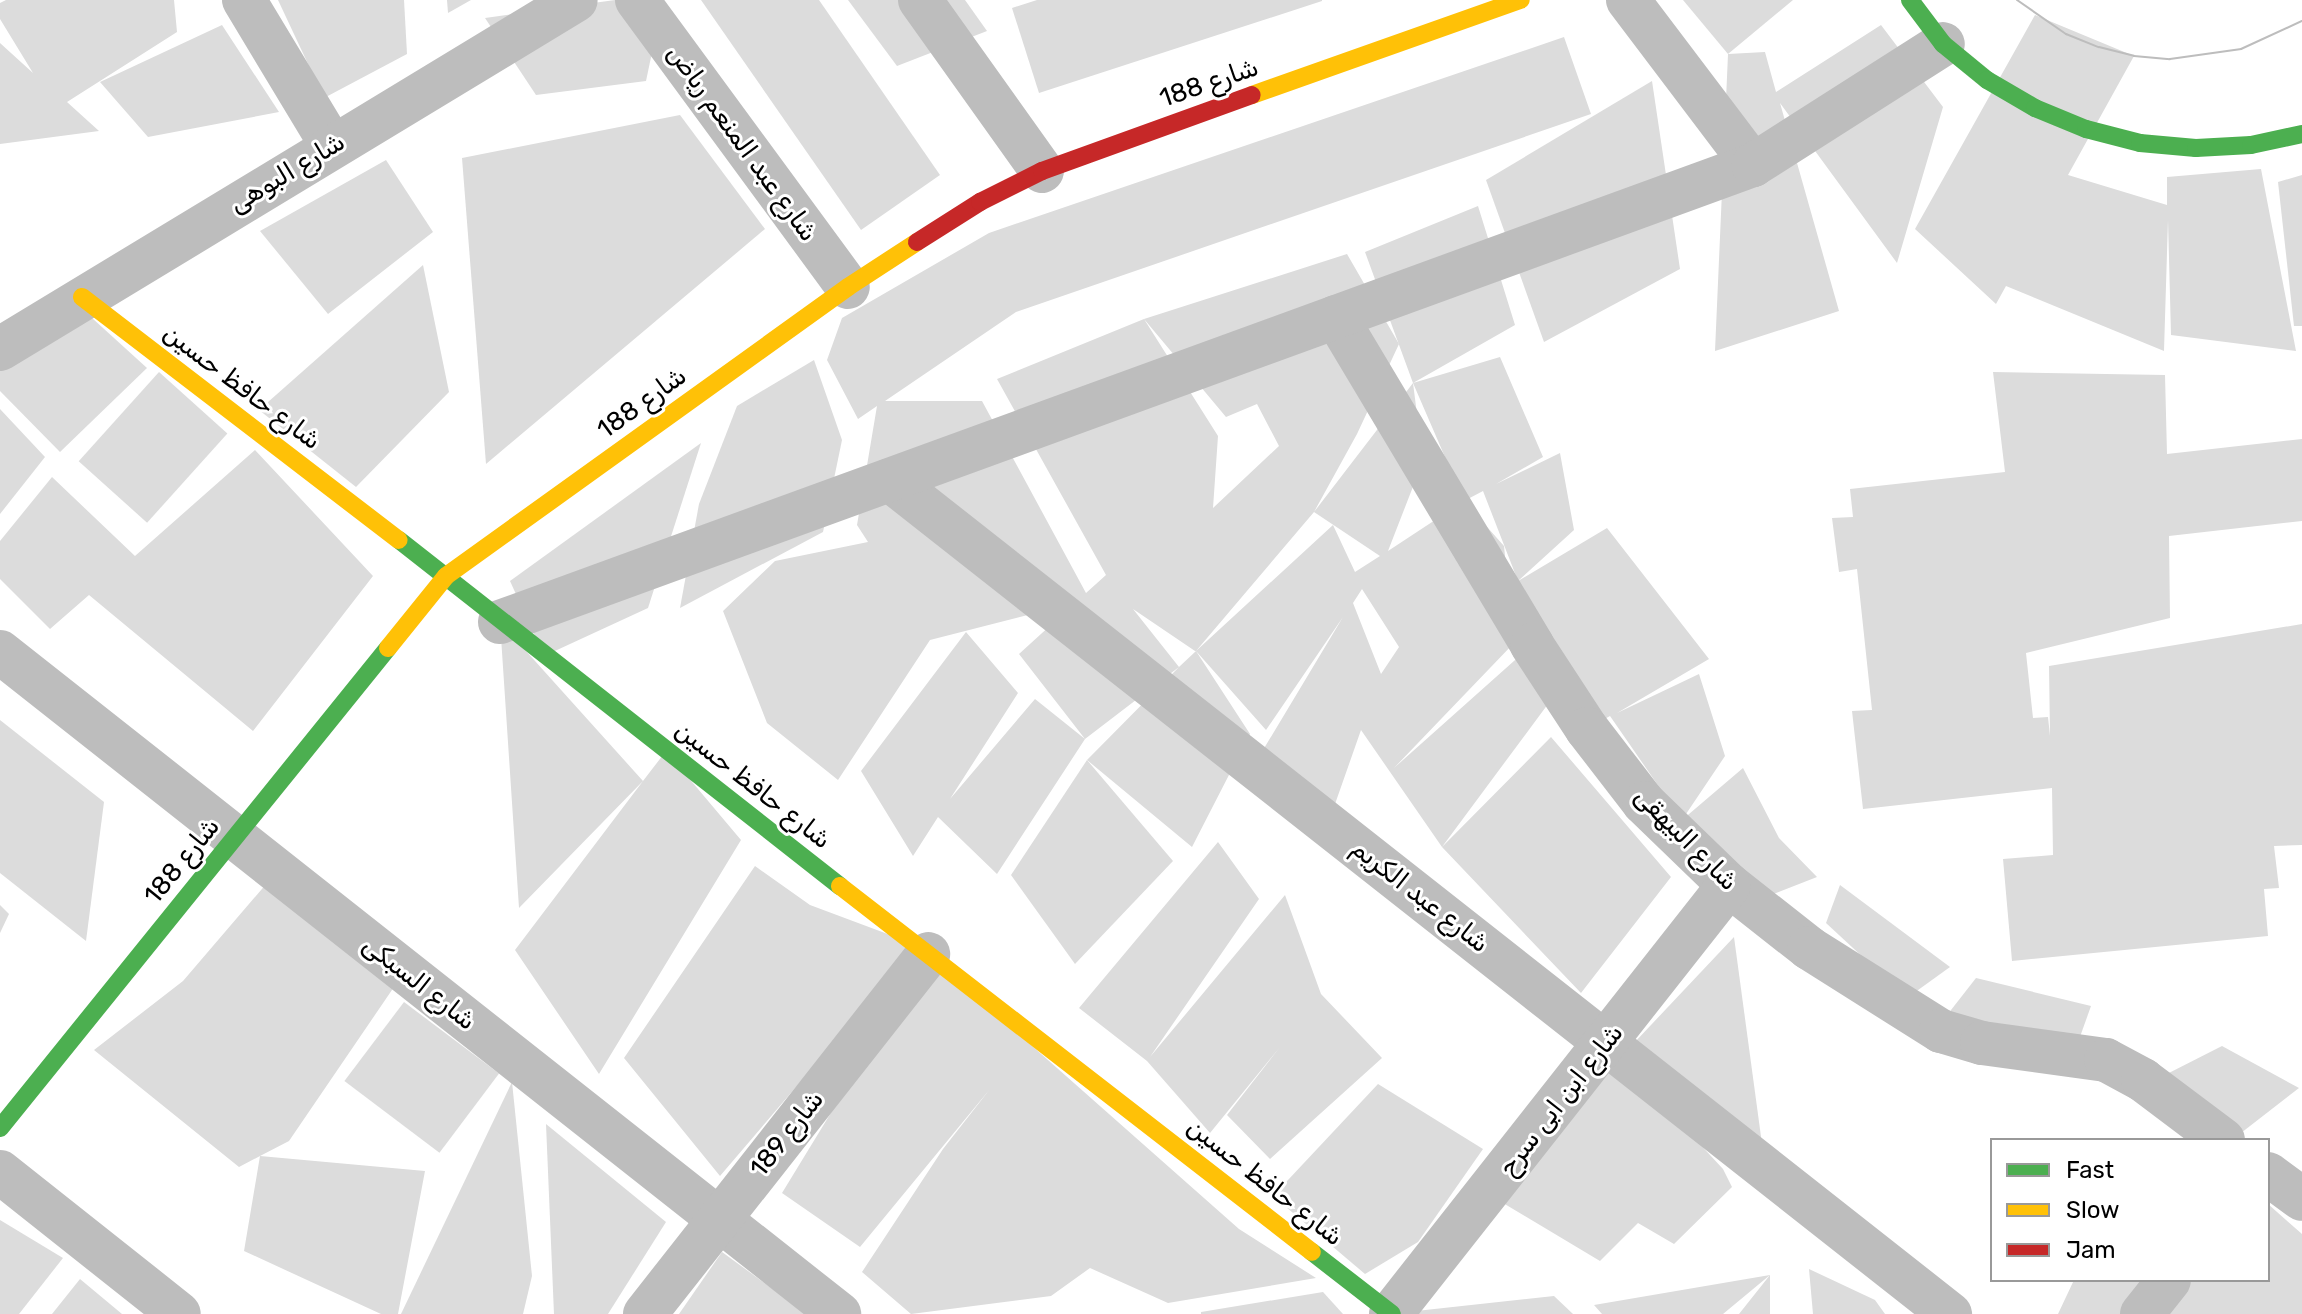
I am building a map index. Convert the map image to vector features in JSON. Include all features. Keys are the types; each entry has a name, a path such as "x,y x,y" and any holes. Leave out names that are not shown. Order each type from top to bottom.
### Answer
{"street":[{"path":"244,0 332,146"},
{"name":"شارع البوهى","path":"0,349 576,0"},
{"name":"شارع عبد المنعم رياض","path":"637,0 848,287"},
{"path":"920,0 1042,171"},
{"name":"شارع 188","path":"0,1128 446,576 848,287 980,202 1042,171 1521,0"},
{"path":"1628,0 1753,165"},
{"path":"1910,0 1943,44 1987,80 2035,108 2086,129 2140,143 2210,147 2251,145 2302,134"},
{"path":"500,622 1753,165 1943,44"},
{"name":"شارع حافظ حسين","path":"82,297 446,576 500,622 1392,1314"},
{"name":"شارع البيهقى","path":"1336,317 1532,645 1587,729 1644,803 1729,885 1809,948 1941,1031 1982,1043 2106,1060 2143,1080 2220,1138"},
{"name":"شارع عبد الكريم","path":"890,480 1950,1314"},
{"name":"شارع السبكى","path":"0,652 839,1314"},
{"name":"شارع ابن ابى سرح","path":"1392,1314 1729,885"},
{"name":"شارع 189","path":"645,1314 928,954"},
{"path":"0,1172 179,1314"},
{"path":"2270,1175 2302,1199"},
{"path":"2142,1314 2167,1282"}],"building":[{"path":"6,0 174,0 177,32 67,102 99,131 0,144 0,43 33,73 0,19 0,3"},
{"path":"278,0 404,0 407,54 324,98"},
{"path":"447,0 471,0 448,13"},
{"path":"615,0 663,0 646,81 536,95 485,18"},
{"path":"701,0 819,0 940,175 861,230"},
{"path":"848,0 965,0 987,31 897,66"},
{"path":"1037,0 1322,1 1039,93 1012,8"},
{"path":"1683,0 1793,0 1728,54"},
{"path":"2035,15 2134,56 2068,175 2167,205 2167,177 2261,169 2296,351 2171,335 2168,220 2164,351 2006,286 1996,304 1915,229"},
{"path":"222,25 279,112 148,137 100,82"},
{"path":"1881,25 1943,107 1897,263 1780,103 1839,311 1715,351 1728,54 1765,52 1776,92"},
{"path":"1564,37 1591,114 1016,312 885,401 982,401 1086,593 1106,575 997,379 1144,319 1347,254 1399,344 1357,434 1314,512 1196,651 1133,609 1179,667 1085,739 1019,654 1075,603 930,640 838,780 767,723 723,611 775,561 868,542 857,525 877,406 858,419 827,360 842,318 989,233","holes":["1144,319 1226,417 1257,404 1279,446 1213,508 1218,436"]},
{"path":"1652,81 1680,269 1544,342 1486,180"},
{"path":"680,115 765,229 486,464 462,158"},
{"path":"386,160 433,232 328,314 260,231"},
{"path":"2302,175 2302,326 2294,326 2278,182"},
{"path":"1478,206 1515,325 1413,383 1365,252"},
{"path":"423,265 449,392 356,487 259,410"},
{"path":"81,308 147,368 60,452 0,391 0,362"},
{"path":"1500,357 1543,457 1496,484 1560,453 1574,530 1518,581 1483,491 1464,501 1413,383"},
{"path":"814,360 842,440 823,532 680,608 699,504 737,406"},
{"path":"159,372 227,434 147,523 79,461"},
{"path":"1993,372 2165,375 2167,454 2302,439 2302,521 2169,536 2170,618 2026,653 2033,718 2048,717 2050,736 2049,666 2302,624 2302,845 2274,846 2279,888 2264,889 2268,936 2012,961 2003,859 2053,855 2052,788 1863,809 1852,711 1872,710 1857,569 1839,572 1832,518 1853,517 1850,489 2005,472"},
{"path":"1413,383 1423,461 1388,551 1464,501 1504,546 1514,643 1394,768 1532,645 1548,704 1442,847 1361,730 1328,824 1254,765 1343,617 1266,730 1196,651 1333,525 1355,572 1380,556 1314,512","holes":["1362,589 1399,647 1381,674 1353,603"]},
{"path":"0,409 45,457 0,514"},
{"path":"701,443 648,608 544,656 510,581"},
{"path":"255,450 373,576 253,731 89,595 50,629 0,579 0,541 52,477 135,556"},
{"path":"1607,528 1709,659 1617,713 1699,674 1725,756 1682,820 1610,716 1587,729 1518,581"},
{"path":"500,622 643,781 519,908"},
{"path":"966,632 1018,693 950,799 1035,699 1085,739 997,874 938,817 913,856 861,771"},
{"path":"1196,651 1250,734 1192,847 1087,760"},
{"path":"0,720 104,802 86,941 0,873"},
{"path":"1551,737 1671,877 1581,993 1442,847"},
{"path":"666,751 741,840 599,1074 515,950"},
{"path":"1087,760 1173,861 1075,964 1011,875"},
{"path":"1743,768 1779,838 1817,877 1758,900 1682,820"},
{"path":"1218,842 1259,899 1150,1057 1285,895 1321,994 1382,1058 1270,1159 1227,1115 1280,1047 1210,1133 1147,1061 1079,1008"},
{"path":"755,866 810,905 917,945 720,1176 624,1058"},
{"path":"273,876 394,987 289,1141 239,1167 94,1050 183,981"},
{"path":"1840,885 1950,967 1907,998 1826,923"},
{"path":"0,905 9,914 0,933"},
{"path":"1734,937 1762,1144 1634,1043"},
{"path":"928,954 1239,1229 1316,1278 1168,1303 1090,1268 1051,1296 911,1314 862,1272 943,1149 990,1089 860,1247 782,1193"},
{"path":"1976,978 2091,1006 2076,1048 1944,1019"},
{"path":"404,1002 499,1074 439,1153 344,1081"},
{"path":"1606,1043 1723,1169 1732,1187 1674,1244 1638,1223 1600,1261 1503,1203"},
{"path":"2222,1046 2299,1088 2241,1133 2159,1078"},
{"path":"512,1082 532,1276 523,1314 401,1314"},
{"path":"1378,1084 1483,1149 1418,1242 1365,1274 1273,1196"},
{"path":"546,1124 666,1222 608,1314 554,1314"},
{"path":"260,1156 425,1171 398,1314 381,1314 244,1251"},
{"path":"2270,1206 2302,1234 2302,1314 2058,1314 2073,1282 2270,1282"},
{"path":"0,1220 63,1258 19,1314 0,1314"},
{"path":"722,1252 807,1314 679,1314"},
{"path":"1809,1269 1875,1300 1885,1314 1813,1314"},
{"path":"1770,1275 1770,1314 1739,1314"},
{"path":"1770,1275 1723,1314 1602,1314 1594,1305"},
{"path":"80,1279 122,1314 52,1314"},
{"path":"1323,1292 1343,1314 1201,1314 1201,1312"},
{"path":"1554,1296 1573,1314 1407,1314 1407,1312"}],"tram line":[{"path":"2017,0 2066,34 2099,47 2134,56 2170,59 2241,49 2302,21"}],"traffic: fast":[{"path":"1910,0 1943,44 1987,80 2035,108 2086,129 2140,143 2196,148 2251,145 2302,134"},
{"path":"399,540 840,886"},
{"path":"0,1128 388,648"},
{"path":"1312,1252 1392,1314"}],"traffic: slow":[{"path":"1252,95 1521,0"},
{"path":"388,648 446,576 848,287 917,242"},
{"path":"82,297 399,540"},
{"path":"840,886 1312,1252"}],"traffic: jam":[{"path":"917,242 980,202 1042,171 1252,95"}]}
